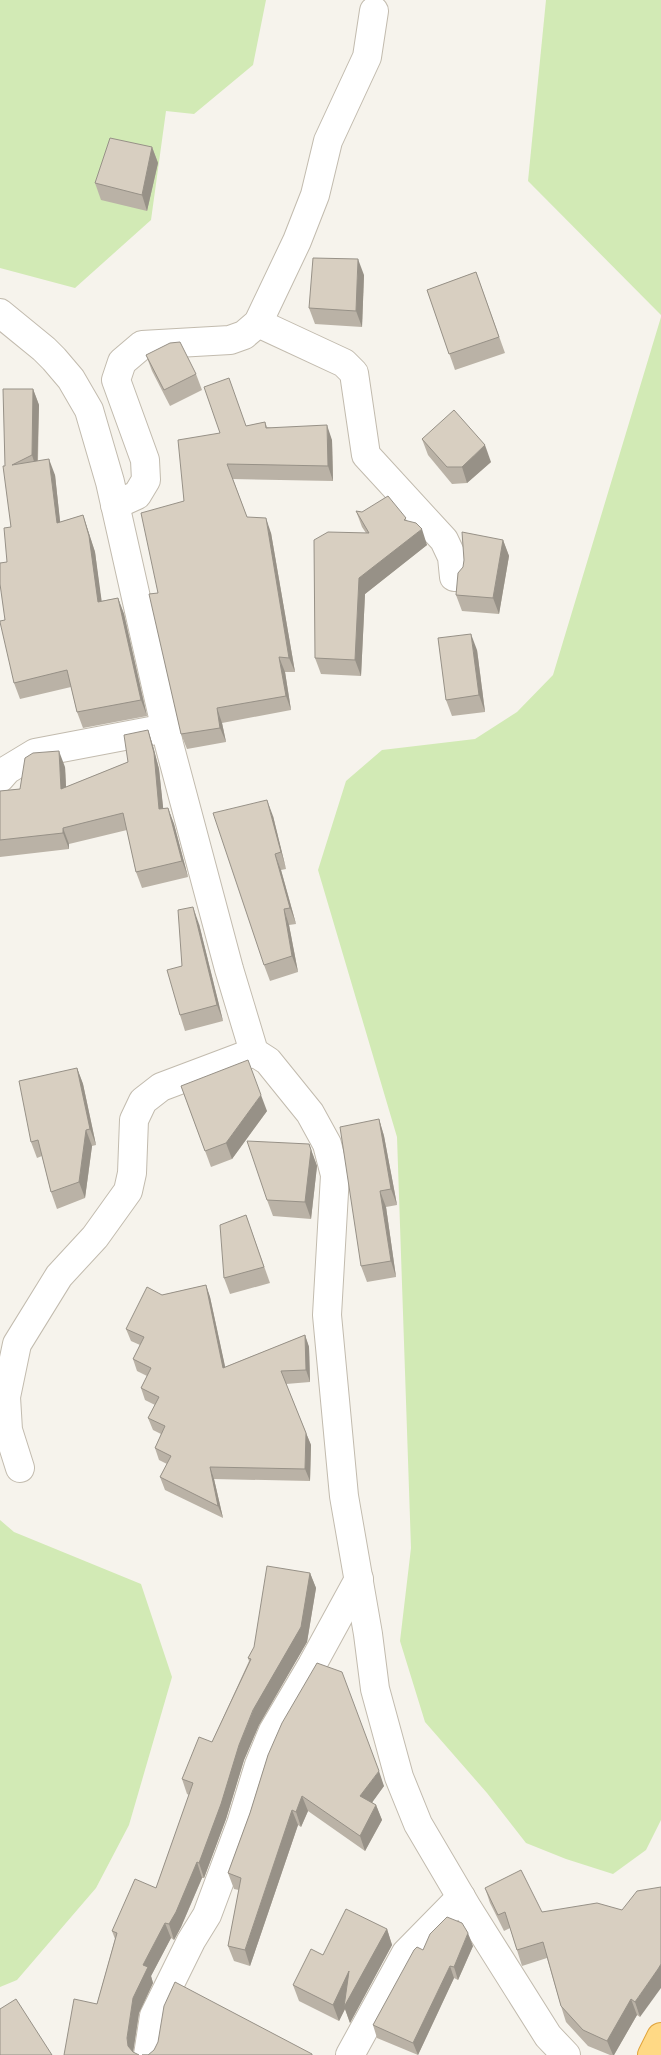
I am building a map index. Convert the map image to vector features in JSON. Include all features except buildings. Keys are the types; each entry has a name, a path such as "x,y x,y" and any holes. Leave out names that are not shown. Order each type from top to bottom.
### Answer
{"highway":[{"path":"652,2055 661,2037"}],"street":[{"path":"114,505 137,494 146,480 145,460 116,380 122,362 142,345 230,340 244,335 258,323 297,241 315,195 328,141 367,58 374,11"},
{"path":"0,313 44,349 72,379 89,410 110,482 165,728 229,969 254,1052 268,1061 310,1113 327,1144 335,1175 327,1315 344,1496 368,1634 375,1689 399,1777 418,1824 461,1897 548,2036 566,2055"},
{"path":"258,323 344,363 354,373 366,455 444,540 452,557 454,577"},
{"path":"0,778 7,770 35,753 165,728"},
{"path":"20,1468 8,1430 6,1397 17,1344 59,1276 95,1237 128,1191 132,1173 134,1120 143,1101 161,1087 254,1052"},
{"path":"148,2055 154,2016 191,1940 207,1915 241,1824 259,1765 273,1731 312,1665 358,1579"},
{"path":"350,2055 406,1953 461,1897"}],"green space":[{"path":"0,0 266,0 253,65 194,114 166,111 151,220 75,288 0,268"},
{"path":"546,0 661,0 661,315 528,181"},
{"path":"661,317 661,1820 646,1850 613,1874 566,1859 526,1843 487,1793 425,1722 400,1641 411,1548 397,1137 318,870 346,781 382,750 475,739 517,712 553,675"},
{"path":"0,1520 14,1532 141,1584 172,1677 129,1825 96,1888 17,1980 0,1987"}]}
